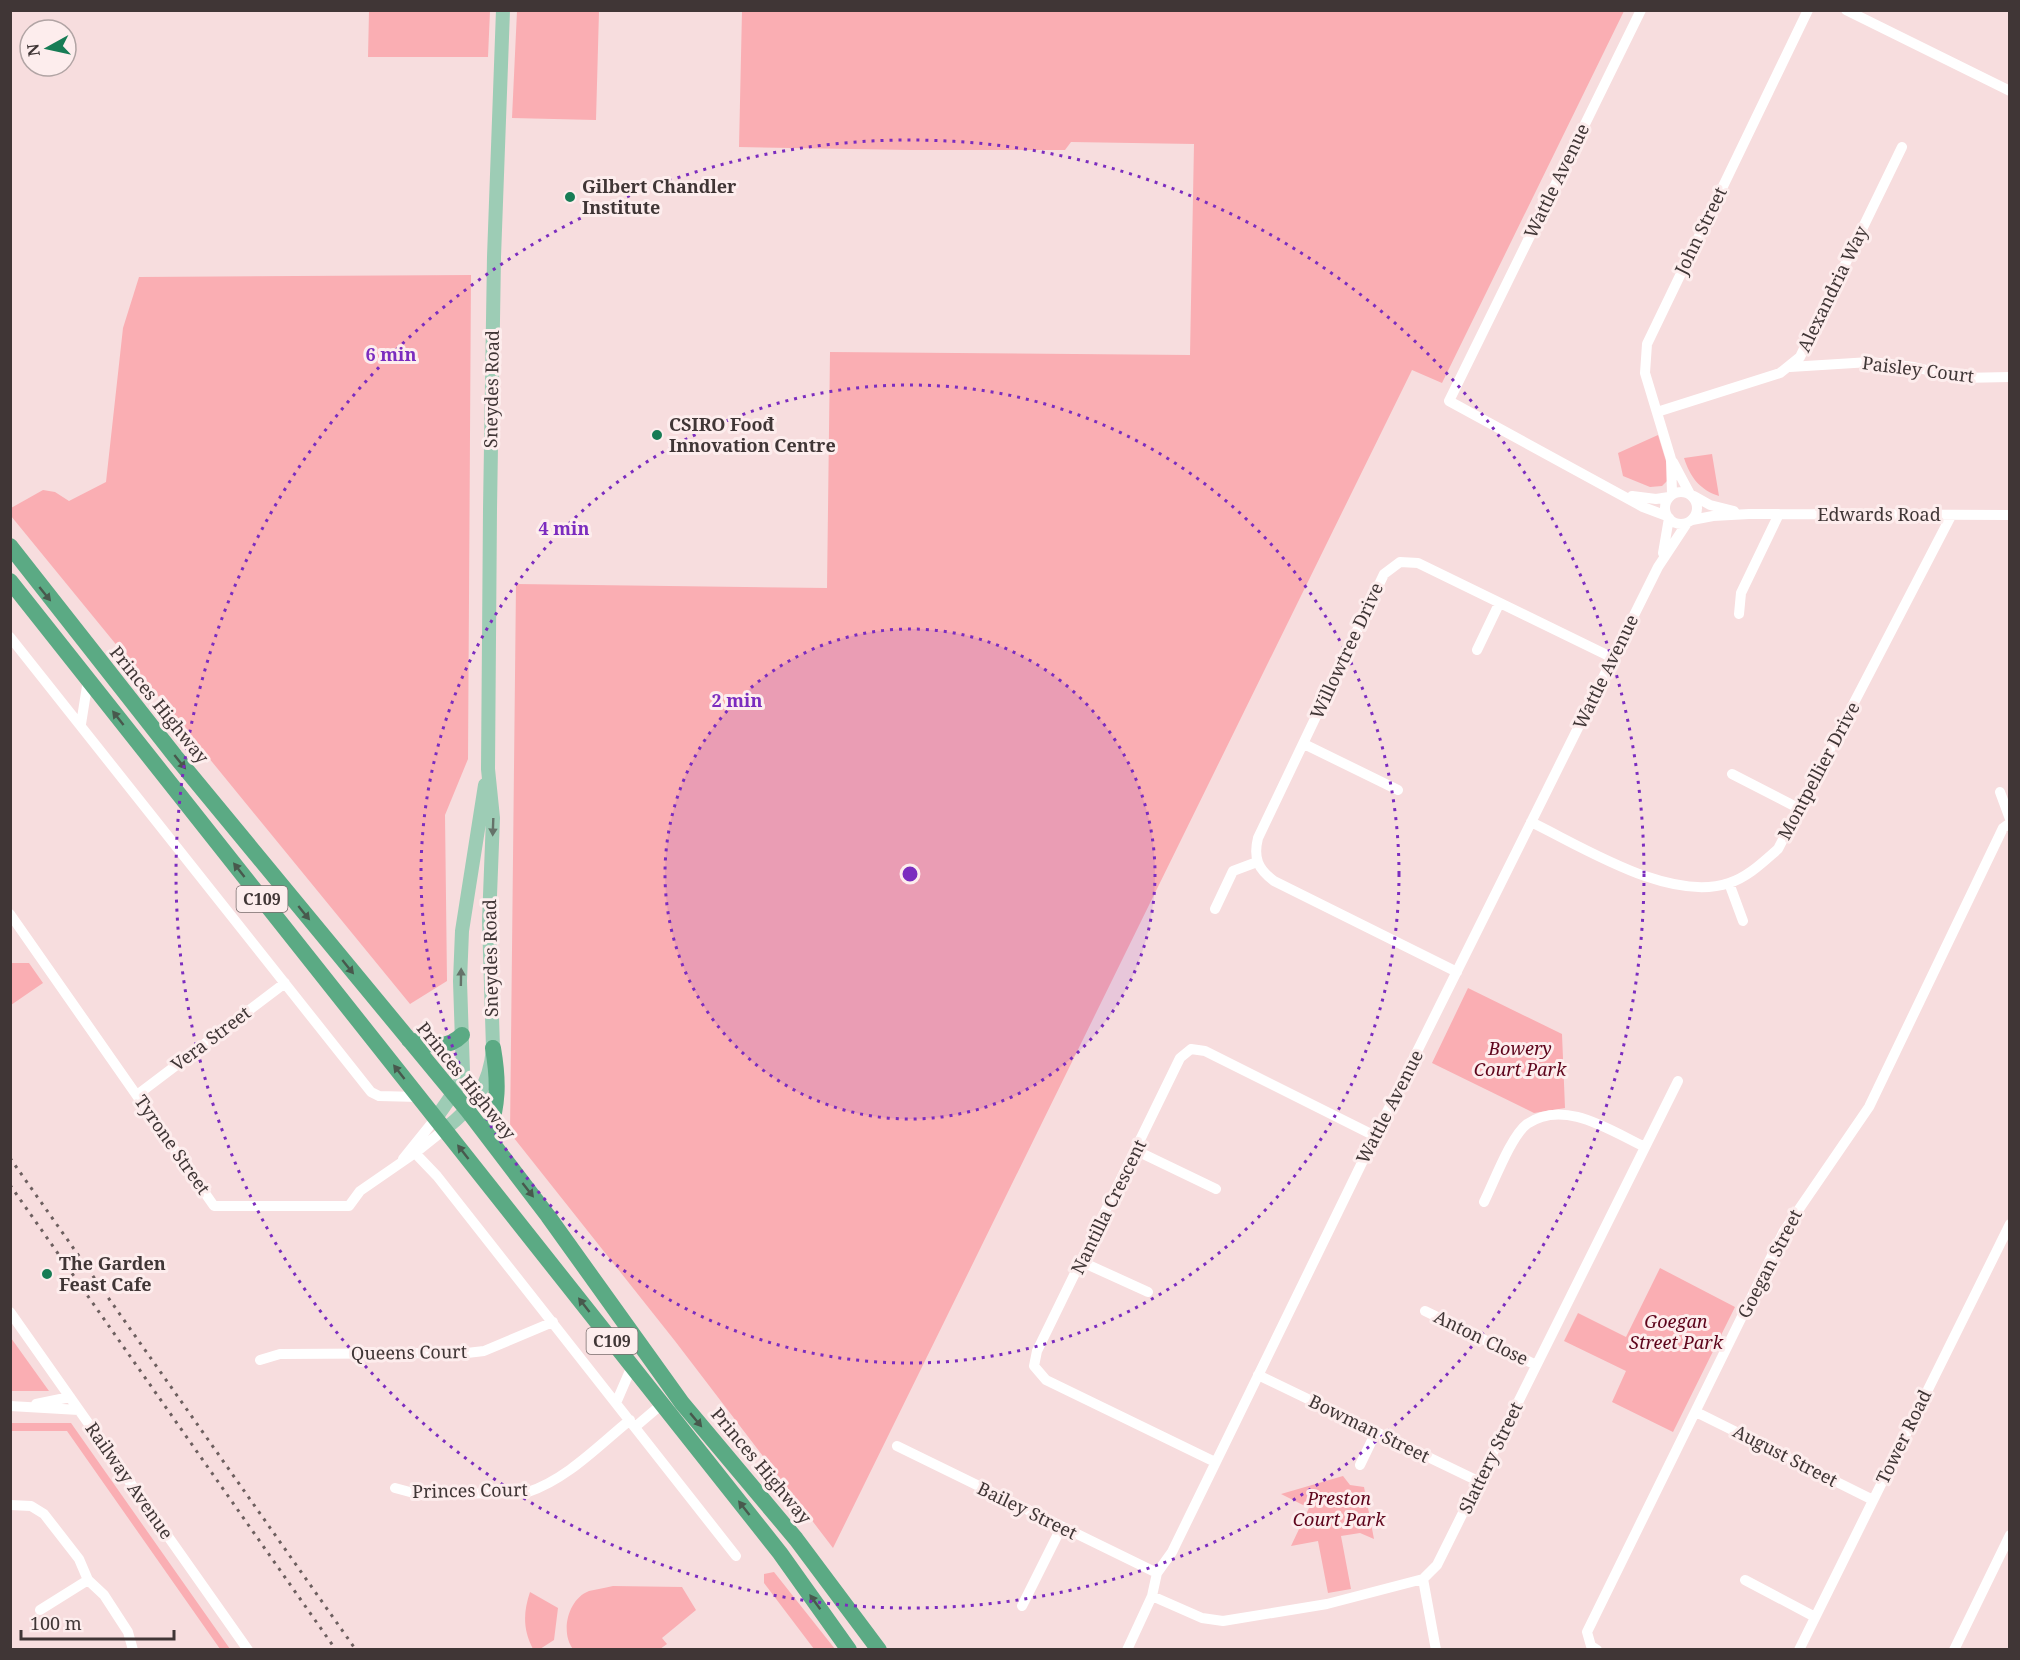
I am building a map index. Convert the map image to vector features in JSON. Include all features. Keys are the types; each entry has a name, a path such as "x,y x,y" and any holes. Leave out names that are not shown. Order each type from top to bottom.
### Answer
{"highway":[{"name":"Princes Highway","path":"10,546 175,756 468,1111 548,1215 682,1403 796,1539 879,1650"},
{"name":"Princes Highway","path":"10,581 780,1553 849,1650"},
{"path":"409,1040 443,1046 452,1044 462,1035"},
{"path":"488,1137 497,1105 493,1048"},
{"path":"660,1374 662,1404"},
{"path":"780,1553 796,1539"}],"main road":[{"name":"Sneydes Road","path":"440,1124 468,1111 486,1082 493,1048 489,921 493,818 488,769 494,269 503,10"},
{"name":"Sneydes Road","path":"440,1124 463,1072 460,981 462,931 488,769"}],"street":[{"name":"Wattle Avenue","path":"1127,1650 1152,1596 1158,1573 1172,1552 1375,1136 1658,567 1667,540 1668,517 1449,401 1641,10"},
{"name":"John Street","path":"1692,495 1671,459 1645,373 1647,344 1808,10"},
{"path":"1846,10 2010,91"},
{"name":"Alexandria Way","path":"1657,412 1780,373 1800,357 1902,147"},
{"name":"Paisley Court","path":"1790,367 1870,362 1914,367 1961,378 2010,377"},
{"name":"John Street","path":"1670,495 1671,459"},
{"path":"1681,491 1692,495 1697,511 1690,522 1677,524 1668,517 1665,506 1670,495 1681,491"},
{"name":"Wattle Avenue","path":"1623,494 1656,499 1670,495"},
{"name":"Edwards Road","path":"1692,495 1710,505 1749,514"},
{"name":"Edwards Road","path":"1690,522 1713,516 1749,514 1951,516 2010,514"},
{"path":"1739,614 1741,593 1779,514"},
{"name":"Montpellier Drive","path":"1531,822 1634,871 1678,885 1704,887 1729,883 1755,869 1778,849 1951,516"},
{"name":"Wattle Avenue","path":"1658,567 1690,522"},
{"name":"Willowtree Drive","path":"1257,862 1254,851 1258,838 1384,574 1400,562 1418,563 1612,658"},
{"path":"1477,650 1499,604"},
{"path":"10,638 81,724 371,1092 380,1096 419,1097"},
{"path":"81,724 88,680"},
{"path":"1304,744 1398,790"},
{"path":"1732,774 1800,809"},
{"path":"2000,792 2010,821"},
{"name":"Goegan Street","path":"1597,1650 1591,1646 1587,1632 1784,1231 1869,1107 2003,828 2010,821"},
{"path":"1215,909 1233,871 1257,862 1262,872 1274,881 1456,972"},
{"path":"1729,883 1743,921"},
{"name":"Tyrone Street","path":"10,914 214,1206 349,1206 360,1191 415,1153 440,1124"},
{"name":"Vera Street","path":"137,1095 285,983"},
{"name":"Nantilla Crescent","path":"1215,1462 1046,1380 1034,1366 1037,1351 1137,1151 1180,1058 1191,1050 1205,1051 1375,1136"},
{"name":"Slattery Street","path":"1423,1579 1437,1565 1480,1482 1678,1081"},
{"path":"1484,1202 1514,1142 1526,1125 1546,1116 1569,1115 1590,1121 1645,1147"},
{"name":"Tyrone Street","path":"403,1160 440,1124"},
{"path":"1137,1151 1216,1190"},
{"path":"415,1153 437,1176 736,1556"},
{"name":"Tower Road","path":"1799,1650 2010,1224"},
{"path":"1082,1262 1148,1292"},
{"name":"Anton Close","path":"1425,1311 1536,1365"},
{"name":"Railway Avenue","path":"10,1312 248,1650"},
{"name":"Queens Court","path":"260,1360 280,1354 484,1351 553,1322"},
{"path":"616,1402 632,1366"},
{"name":"Bowman Street","path":"1258,1374 1480,1482"},
{"path":"27,1406 70,1397"},
{"path":"632,1424 662,1404"},
{"path":"10,1407 79,1410"},
{"name":"August Street","path":"1696,1412 1873,1500"},
{"name":"Princes Court","path":"395,1488 421,1495 528,1492 544,1487 563,1475 632,1424"},
{"path":"1360,1465 1376,1432"},
{"name":"Bailey Street","path":"897,1446 1061,1528 1158,1573"},
{"path":"10,1505 30,1506 44,1514 80,1558 88,1580 98,1587 128,1632 133,1650"},
{"path":"1022,1606 1061,1528"},
{"path":"1954,1650 2010,1535"},
{"path":"1152,1596 1202,1618 1223,1621 1327,1604 1423,1579 1436,1650"},
{"path":"40,1610 88,1580"},
{"path":"1745,1580 1815,1617"}],"green space":[{"path":"369,11 490,11 488,57 368,57"},
{"path":"517,11 599,11 596,120 512,118"},
{"path":"742,11 1624,11 1442,383 1412,370 833,1548 675,1341 510,1133 516,584 827,588 830,352 1190,355 1194,144 1071,142 1065,150 739,147"},
{"path":"471,275 468,759 445,815 447,981 410,1004 11,516 11,508 43,490 55,492 69,501 106,482 123,328 139,277"},
{"path":"1658,435 1668,468 1668,480 1662,486 1650,487 1623,476 1618,453"},
{"path":"1712,454 1719,496 1706,490 1697,482 1684,458"},
{"path":"11,963 29,963 43,983 11,1005"},
{"name":"Bowery Court Park","path":"1468,988 1562,1034 1565,1108 1534,1113 1432,1063"},
{"name":"Goegan Street Park","path":"1660,1268 1735,1307 1673,1432 1612,1402 1626,1371 1564,1341 1578,1313 1626,1337"},
{"path":"11,1338 49,1391 11,1391"},
{"path":"10,1423 71,1423 230,1649 220,1649 67,1431 11,1431"},
{"name":"Preston Court Park","path":"1343,1476 1350,1485 1364,1487 1374,1539 1360,1533 1341,1536 1351,1589 1328,1593 1318,1541 1291,1546 1309,1508 1281,1494"},
{"path":"774,1572 835,1649 814,1649 764,1583 764,1574"},
{"path":"613,1586 682,1587 696,1610 662,1638 667,1644 660,1649 573,1649 567,1634 571,1608 582,1595 589,1591"},
{"path":"530,1592 558,1608 554,1640 540,1649 533,1649 526,1628 525,1614"}],"railway":[{"path":"10,1158 356,1650"},
{"path":"10,1185 336,1650"}],"place":[{"name":"Gilbert Chandler Institute","path":"570,197"},
{"name":"CSIRO Foođ Innovation Centre","path":"657,435"},
{"name":"The Garden Feast Cafe","path":"47,1274"}]}
